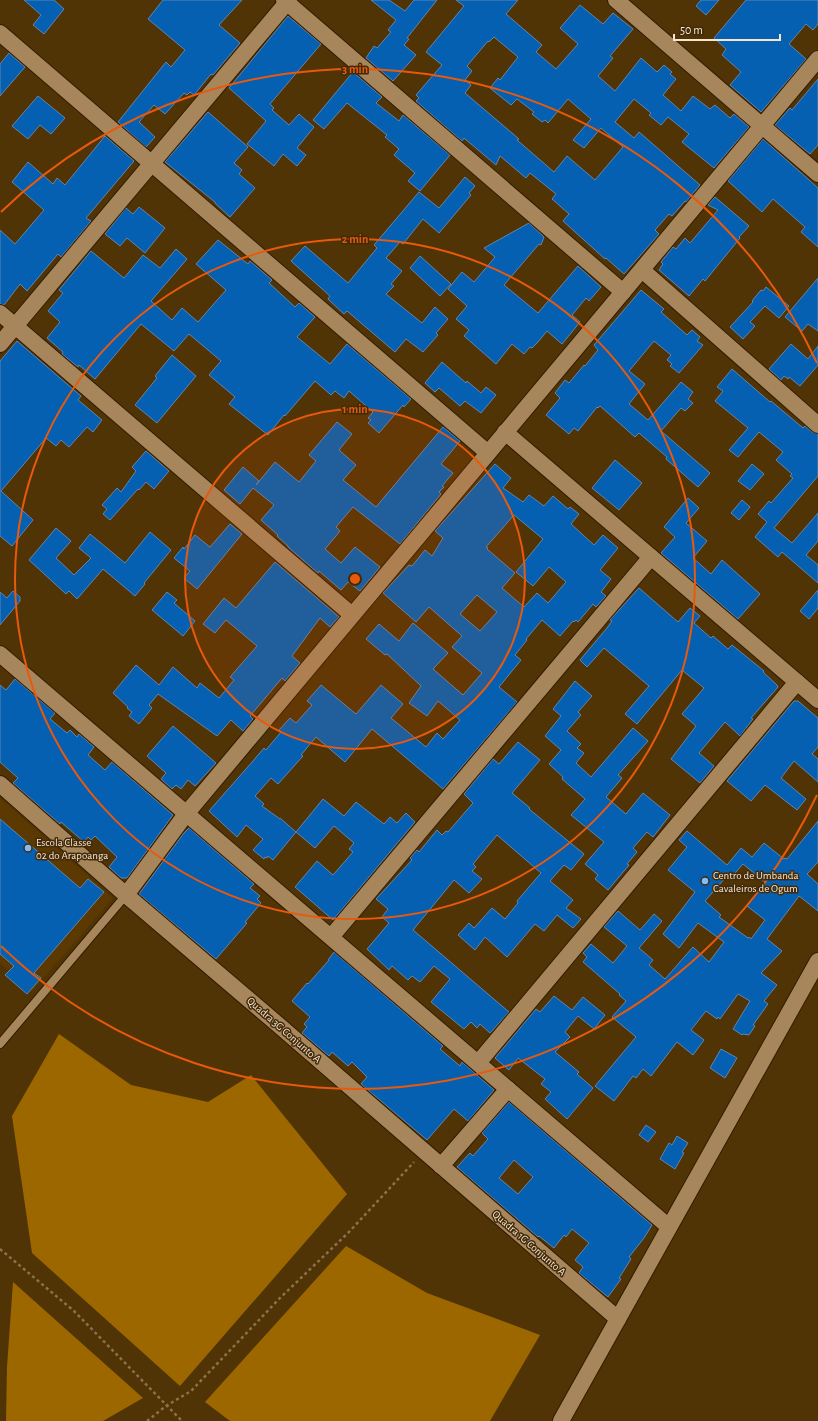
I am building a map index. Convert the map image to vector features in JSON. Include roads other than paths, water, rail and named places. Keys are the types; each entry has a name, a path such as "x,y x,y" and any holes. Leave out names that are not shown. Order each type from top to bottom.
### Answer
{"street":[{"path":"616,0 818,174"},
{"path":"0,344 287,1 623,292"},
{"path":"0,33 488,453"},
{"path":"126,895 186,814 818,59"},
{"path":"642,270 818,425"},
{"path":"0,314 352,615"},
{"path":"505,432 818,700"},
{"path":"331,938 651,557"},
{"path":"0,654 669,1227"},
{"path":"478,1063 797,682"},
{"name":"Quadra 3G Conjunto A","path":"0,784 126,895 441,1166"},
{"path":"560,1421 818,961"},
{"path":"441,1166 508,1089"},
{"name":"Quadra 1G Conjunto A","path":"441,1166 618,1319"}],"lane":[{"path":"0,1044 126,895"}],"place":[{"name":"Escola Classe 02 do Arapoanga","path":"28,848"},
{"name":"Centro de Umbanda Cavaleiros de Ogum","path":"705,881"}]}
